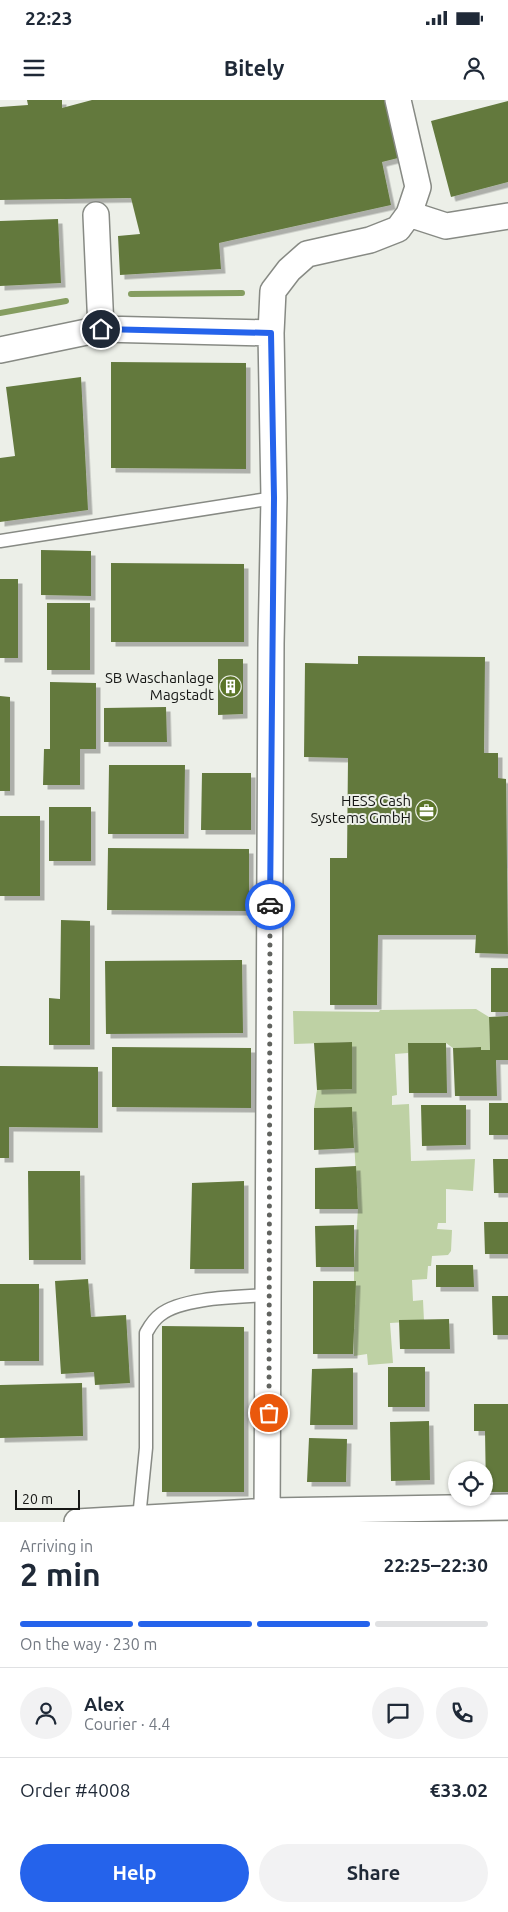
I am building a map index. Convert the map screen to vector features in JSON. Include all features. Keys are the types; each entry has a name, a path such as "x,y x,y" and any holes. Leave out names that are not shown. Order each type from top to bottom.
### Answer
{"street":[{"path":"268,1516 271,644 274,498 271,333 273,291 289,270 307,254 379,236 398,229 409,214 418,187 398,100"},
{"path":"409,214 446,226 508,216"},
{"path":"96,215 101,329"},
{"path":"0,350 101,329 271,333"},
{"path":"77,1522 140,1518 268,1516 508,1506"}],"lane":[{"path":"0,541 274,498"},
{"path":"140,1518 146,1448 146,1333 151,1323 162,1313 194,1301 269,1295"}],"green space":[{"path":"476,1009 489,1017 490,1050 481,1050 481,1047 453,1048 446,1043 409,1043 408,1053 395,1054 397,1095 392,1096 392,1105 409,1104 411,1161 475,1159 473,1191 446,1189 446,1223 438,1223 437,1229 452,1230 451,1251 448,1255 432,1256 431,1266 428,1266 427,1279 412,1280 413,1301 423,1300 424,1321 390,1323 393,1363 368,1365 367,1354 354,1356 354,1267 358,1209 352,1107 314,1108 317,1090 352,1089 352,1042 294,1044 293,1011 379,1012 380,1010"}],"building":[{"path":"27,100 62,100 62,108 92,100 389,100 402,157 382,162 391,205 219,243 221,269 120,275 118,236 140,234 131,198 0,200 0,107 28,105"},
{"path":"508,101 508,182 451,197 431,121"},
{"path":"58,219 61,283 0,286 0,221"},
{"path":"111,362 246,363 246,469 111,468"},
{"path":"81,377 88,510 0,522 0,458 15,456 6,387"},
{"path":"41,550 91,551 91,596 41,595"},
{"path":"111,563 244,564 244,642 111,642"},
{"path":"0,579 18,579 18,658 0,658"},
{"path":"47,603 90,603 90,670 47,670"},
{"name":"HESS Cash Systems GmbH","path":"358,656 485,657 484,753 498,753 498,778 506,779 508,954 475,953 476,935 378,935 377,1005 330,1005 330,858 347,858 348,758 304,757 305,663 358,664"},
{"name":"SB Waschanlage Magstadt","path":"218,659 243,659 243,714 218,715"},
{"path":"50,682 96,683 96,749 80,749 80,785 43,785 44,749 50,749"},
{"path":"0,696 10,697 10,791 0,791"},
{"path":"166,707 167,742 104,742 104,708"},
{"path":"109,765 185,765 184,834 108,834"},
{"path":"202,773 251,773 251,830 201,830"},
{"path":"49,807 91,807 91,861 49,861"},
{"path":"0,816 40,816 40,896 0,896"},
{"path":"108,848 249,849 249,911 107,910"},
{"path":"61,920 90,921 90,1045 49,1045 49,998 60,999"},
{"path":"242,960 243,1033 106,1034 105,961"},
{"path":"491,968 508,968 508,1012 491,1012"},
{"path":"508,1016 508,1060 496,1060 497,1096 455,1096 453,1048 481,1047 481,1050 490,1050 489,1017"},
{"path":"352,1042 352,1089 317,1090 314,1043"},
{"path":"408,1043 446,1043 447,1093 409,1093"},
{"path":"112,1047 251,1048 251,1108 112,1107"},
{"path":"0,1066 98,1067 98,1128 9,1127 9,1158 0,1158"},
{"path":"489,1103 508,1103 508,1135 489,1135"},
{"path":"421,1105 466,1105 466,1145 422,1146"},
{"path":"352,1107 354,1148 314,1150 314,1108"},
{"path":"493,1159 508,1159 508,1193 494,1193"},
{"path":"356,1166 358,1209 315,1209 315,1168"},
{"path":"28,1171 80,1171 81,1260 29,1260"},
{"path":"244,1181 244,1269 190,1269 192,1183"},
{"path":"484,1222 508,1222 508,1254 485,1254"},
{"path":"354,1225 354,1267 316,1267 315,1226"},
{"path":"436,1265 473,1265 474,1287 436,1287"},
{"path":"88,1279 91,1317 126,1315 130,1383 95,1385 94,1372 61,1374 55,1281"},
{"path":"313,1281 356,1281 353,1354 313,1354"},
{"path":"0,1284 39,1284 39,1361 0,1361"},
{"path":"492,1296 508,1296 508,1335 493,1335"},
{"path":"449,1319 450,1349 400,1349 399,1320"},
{"path":"162,1326 244,1327 244,1492 162,1492"},
{"path":"388,1367 425,1367 425,1407 388,1407"},
{"path":"353,1368 353,1425 310,1425 312,1369"},
{"path":"82,1383 83,1436 0,1438 0,1385"},
{"path":"474,1404 508,1404 508,1492 493,1492 493,1461 485,1461 485,1431 474,1431"},
{"path":"429,1421 430,1480 391,1481 390,1422"},
{"path":"309,1438 347,1439 346,1482 307,1482"}],"waterway":[{"path":"131,294 242,293"},
{"path":"0,313 66,301"}],"way so far":[{"path":"269,1413 270,905"}],"place":[{"name":"SB Waschanlage Magstadt","path":"230,687"},
{"name":"HESS Cash Systems GmbH","path":"427,810"}],"route":[{"path":"101,329 271,333 274,498 271,644 270,905"}]}
